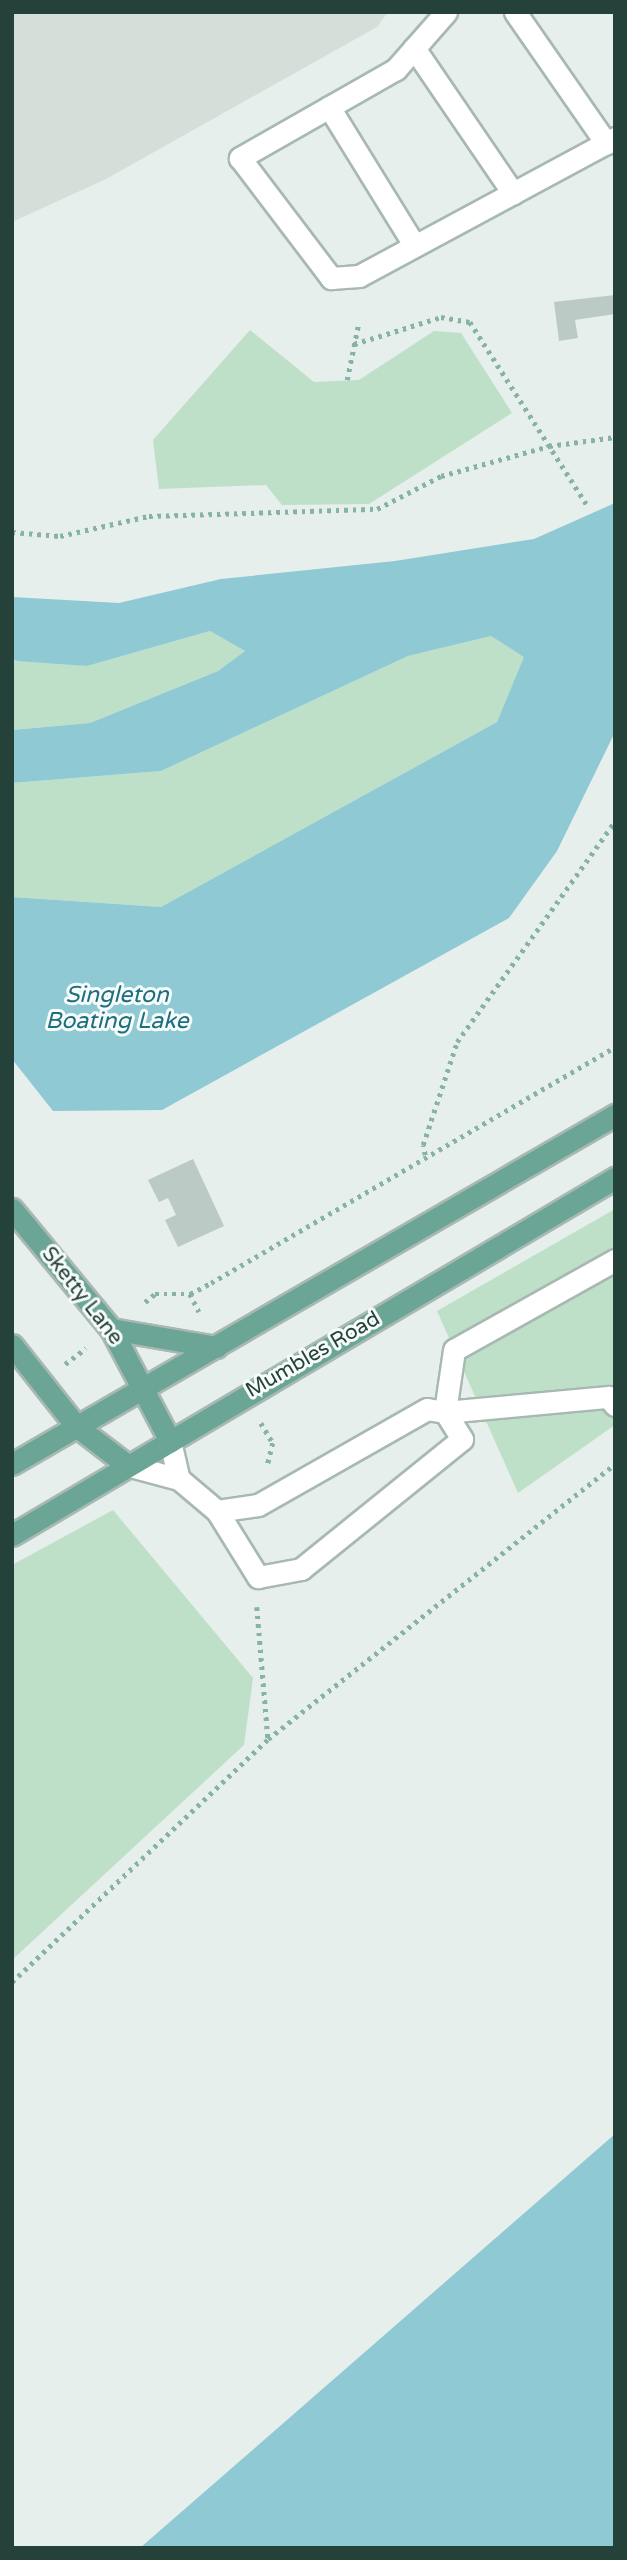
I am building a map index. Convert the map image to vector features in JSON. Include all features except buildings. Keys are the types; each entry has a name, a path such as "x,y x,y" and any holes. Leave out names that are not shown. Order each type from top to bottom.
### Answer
{"main road":[{"path":"12,1464 615,1115"},
{"name":"Mumbles Road","path":"12,1535 615,1178"},
{"name":"Sketty Lane","path":"12,1209 111,1329 146,1387 170,1441"},
{"path":"111,1329 216,1347"},
{"path":"12,1345 76,1426 127,1465"}],"lane":[{"path":"446,12 396,69 240,158 331,278 359,276 611,140 515,12"},
{"path":"415,48 513,193"},
{"path":"329,107 415,246"},
{"path":"127,1465 179,1479 218,1511 258,1577 301,1569 462,1438 445,1412 454,1350 615,1260"},
{"path":"218,1511 258,1505 427,1409 445,1412 608,1397 615,1405"},
{"path":"170,1441 179,1479"}],"path":[{"path":"354,344 441,317 470,322 587,505"},
{"path":"347,380 358,326"},
{"path":"12,533 60,536 149,516 377,509 441,476 549,446 615,437"},
{"path":"425,1155 423,1145 457,1042 615,821"},
{"path":"42,1383 155,1294 190,1294 615,1046"},
{"path":"12,1982 268,1739 615,1464"}],"shaded area":[{"path":"12,12 388,12 377,27 106,179 12,222"}],"green space":[{"path":"250,330 314,382 359,380 434,331 461,333 512,413 369,504 282,505 266,485 159,489 153,440"},
{"path":"210,631 245,651 218,671 90,723 12,730 12,659 87,666"},
{"path":"491,636 525,657 497,722 161,907 12,897 12,783 161,771 408,656"},
{"path":"615,1209 615,1425 518,1493 437,1311"},
{"path":"113,1510 253,1678 244,1745 12,1960 12,1565"}],"water":[{"name":"Singleton Boating Lake","path":"615,503 615,732 557,851 509,918 162,1110 53,1111 12,1059 12,897 161,907 497,722 524,657 491,636 408,656 161,771 12,783 12,730 90,723 218,671 245,651 210,631 87,666 18,661 12,659 12,597 119,603 221,579 395,561 534,539"},
{"path":"615,2134 615,2548 140,2548"}]}
